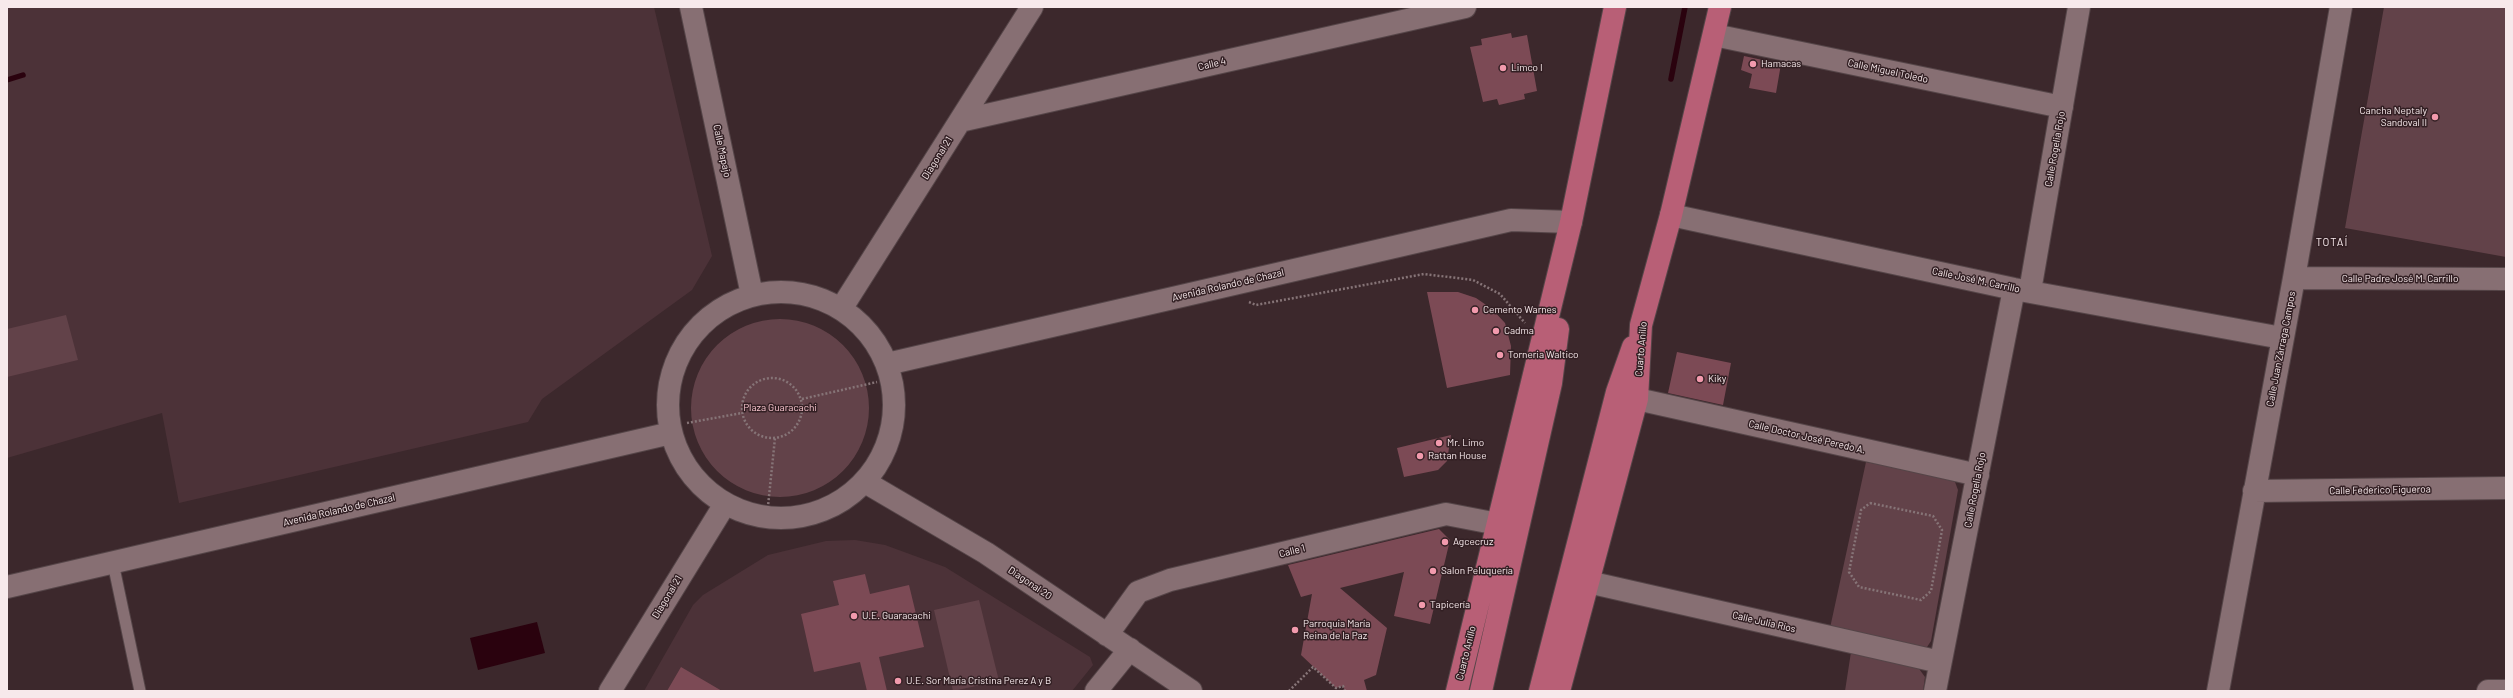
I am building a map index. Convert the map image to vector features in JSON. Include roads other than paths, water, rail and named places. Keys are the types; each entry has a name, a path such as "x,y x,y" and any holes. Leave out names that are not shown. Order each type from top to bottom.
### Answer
{"highway":[{"name":"Cuarto Anillo","path":"1457,691 1571,222 1615,7"},
{"name":"Cuarto Anillo","path":"1559,691 1637,399 1641,325 1671,215 1720,7"},
{"path":"1481,691 1551,383 1571,222"},
{"path":"1540,691 1617,392 1641,325"}],"street":[{"name":"Calle Mapajo","path":"691,7 752,295"},
{"name":"Diagonal 21","path":"841,309 1032,7"},
{"name":"Calle 4","path":"960,121 1465,7"},
{"name":"Calle Rogelia Rojo","path":"1935,691 1978,475 2022,290 2062,107 2079,7"},
{"name":"Calle Juan Zárraga Campos","path":"2218,691 2294,278 2341,7"},
{"name":"Calle Miguel Toledo","path":"1714,35 2062,107"},
{"name":"Calle José M. Carrillo","path":"1671,215 2022,290 2282,338"},
{"name":"Avenida Rolando de Chazal","path":"889,372 1511,220 1571,222"},
{"name":"Calle Padre José M. Carrillo","path":"2294,278 2506,280"},
{"path":"783,291 813,296 841,309 861,324 872,338 889,372 895,395 893,426 883,456 864,482 834,505 798,517 760,516 724,504 700,485 682,461 670,430 667,404 671,375 682,347 700,324 724,306 752,295 783,291"},
{"name":"Calle Doctor José Peredo A.","path":"1637,399 1978,475"},
{"name":"Avenida Rolando de Chazal","path":"7,587 670,430"},
{"name":"Diagonal 20","path":"864,482 986,553 1191,691"},
{"name":"Calle Federico Figueroa","path":"2254,491 2506,488"},
{"name":"Diagonal 21","path":"610,691 724,504"},
{"name":"Calle 1","path":"1107,635 1138,592 1170,580 1446,514 1498,524"},
{"name":"Calle Julia Ríos","path":"1588,582 1940,662"},
{"path":"1096,691 1130,649"},
{"path":"2488,691 2506,691"}],"lane":[{"path":"113,563 140,691"}],"waterway":[{"path":"1671,79 1685,7"},
{"path":"7,80 23,75"}],"place":[{"name":"Hamacas","path":"1753,64"},
{"name":"Limco I","path":"1503,68"},
{"name":"Cancha Neptaly Sandoval II","path":"2435,117"},
{"name":"Cemento Warnes","path":"1475,310"},
{"name":"Cadma","path":"1496,331"},
{"name":"Torneria Waltico","path":"1500,355"},
{"name":"Kiky","path":"1700,379"},
{"name":"Mr. Limo","path":"1439,443"},
{"name":"Rattan House","path":"1420,456"},
{"name":"Agcecruz","path":"1445,542"},
{"name":"Salon Peluquería","path":"1433,571"},
{"name":"Tapicería","path":"1422,605"},
{"name":"U.E. Guaracachi","path":"854,616"},
{"name":"Parroquia María Reina de la Paz","path":"1295,630"},
{"name":"U.E. Sor María Cristina Perez A y B","path":"898,681"}],"district":[{"name":"TOTAÍ","path":"2332,242"}],"park label":[{"name":"Plaza Guaracachi","path":"780,408"}]}
